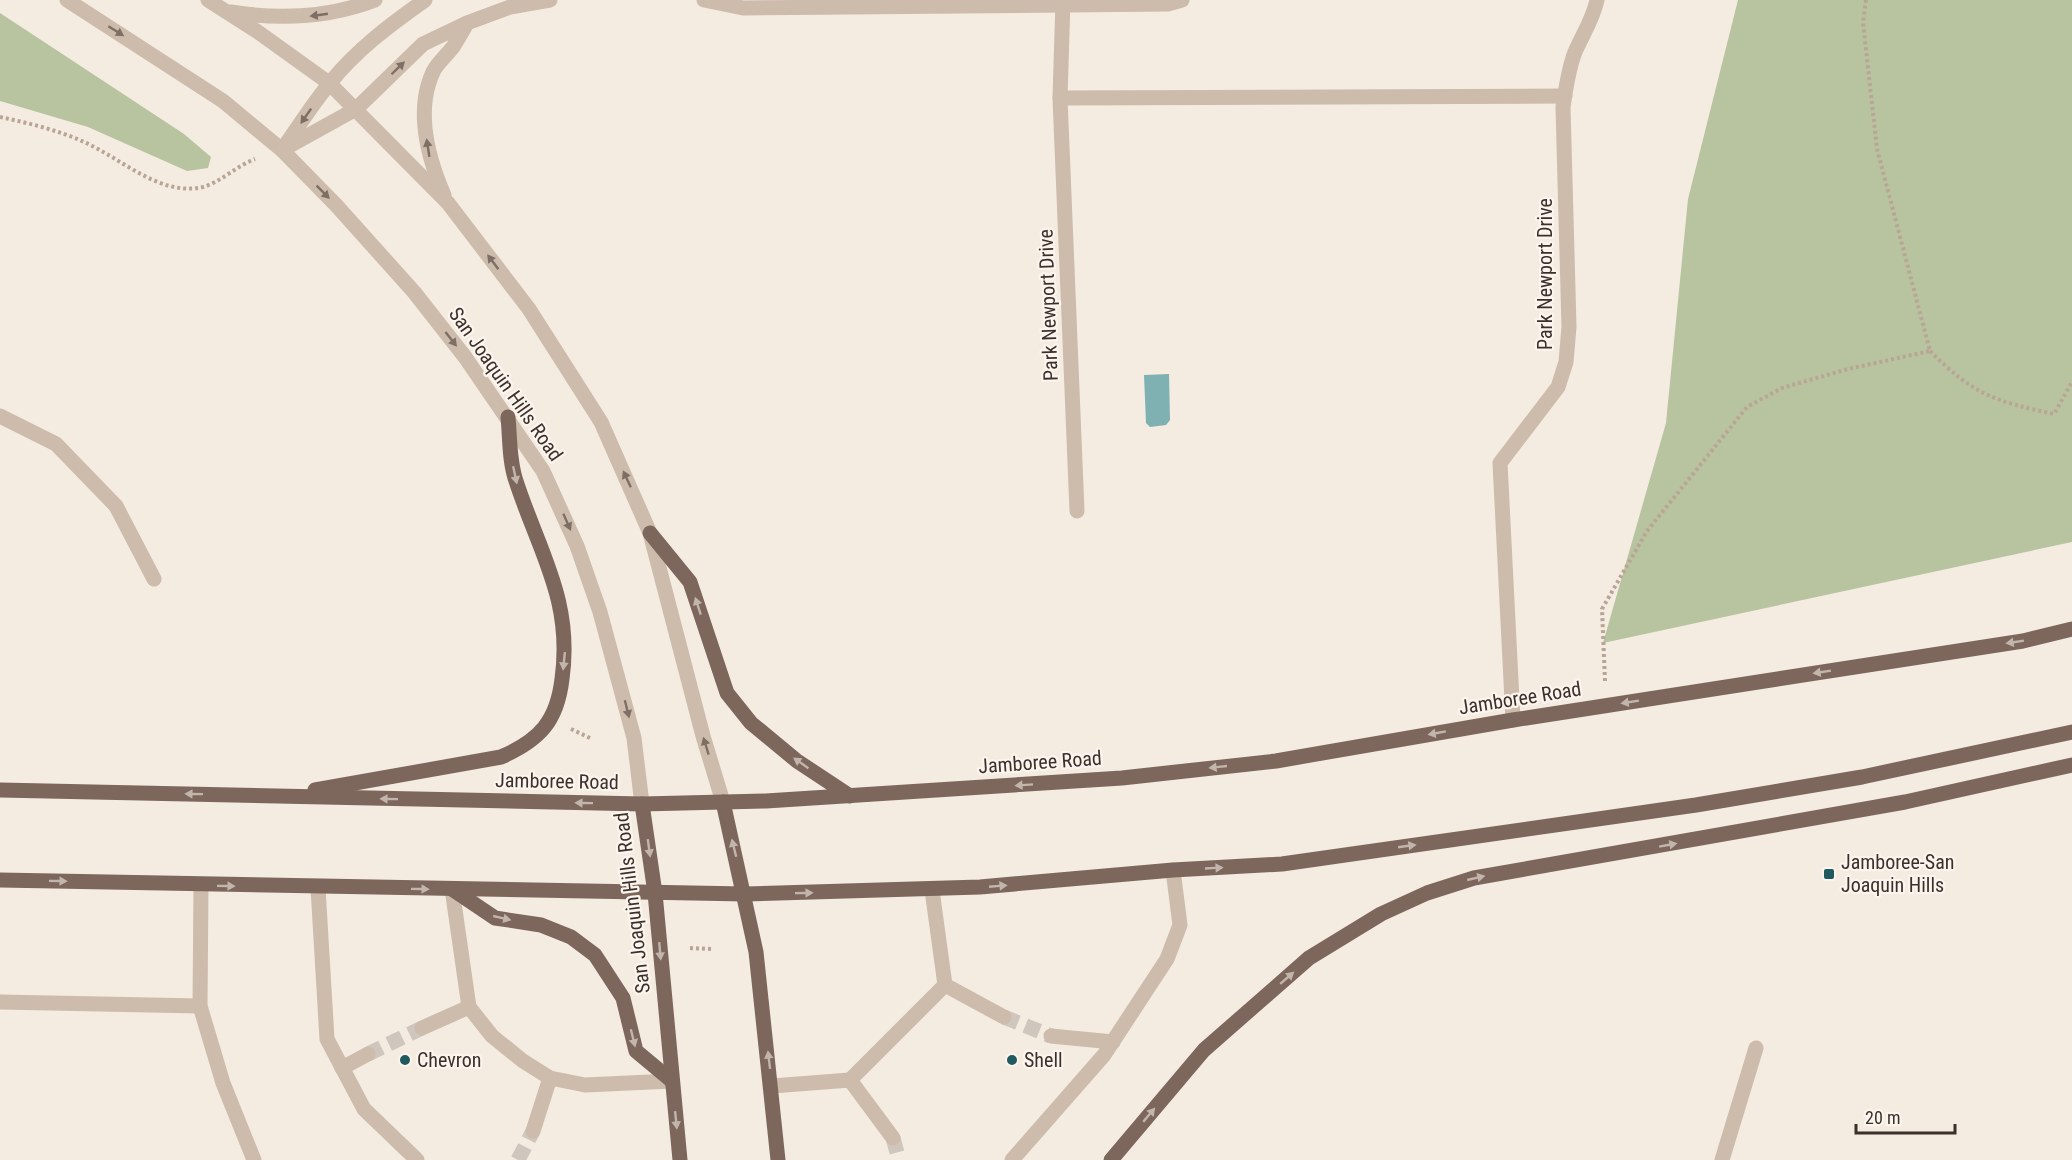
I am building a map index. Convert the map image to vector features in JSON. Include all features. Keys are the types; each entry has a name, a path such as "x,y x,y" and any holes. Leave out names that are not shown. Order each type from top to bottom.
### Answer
{"main road":[{"path":"282,796 501,757 525,747 552,717 560,699 566,655 564,620 558,591 514,478 508,417"},
{"path":"650,533 690,582 727,693 751,723 797,761 850,796"},
{"name":"Jamboree Road","path":"0,790 642,804 850,796 1122,778 1276,761 1513,720 2023,640 2072,629"},
{"path":"0,880 318,888 745,894 932,890 1173,870 1282,864 1696,805 1862,777 2072,732"},
{"path":"1111,1160 1204,1050 1309,958 1381,914 1427,893 1474,878 1893,804 2072,765"},
{"path":"723,802 756,952 772,1086 778,1160"},
{"name":"San Joaquin Hills Road","path":"642,804 655,893 680,1160"},
{"path":"452,889 495,918 541,925 571,937 595,956 623,998 636,1051 672,1081"}],"street":[{"name":"San Joaquin Hills Road","path":"67,0 223,101 282,150 336,205 414,292 508,417 543,471 581,557 600,612 634,738 642,804"},
{"path":"208,0 329,83 447,203 529,309 601,422 650,533 723,802"},
{"path":"225,10 284,18 352,9 375,0"},
{"path":"282,150 329,83 394,22 425,0"},
{"path":"282,150 356,109 423,44 467,23 510,7 550,0"},
{"path":"704,0 727,2 743,8 1063,3 1168,4 1182,0"},
{"name":"Park Newport Drive","path":"1513,720 1500,463 1558,387 1566,362 1569,327 1565,96 1575,52 1594,15 1598,0"},
{"name":"Park Newport Drive","path":"1063,3 1060,98 1077,511"},
{"path":"447,203 431,165 427,141 426,101 433,71 453,46 467,23"},
{"path":"1060,98 1565,96"},
{"path":"0,416 56,444 116,506 154,579"},
{"path":"1012,1160 1113,1042 1167,959 1180,925 1173,870"},
{"path":"201,885 200,1006 223,1083 254,1160"},
{"path":"318,888 327,1039 364,1109 417,1160"},
{"path":"452,889 469,1006 492,1036 523,1061 550,1078 585,1085 672,1081"},
{"path":"932,890 945,985"},
{"path":"945,985 1004,1017"},
{"path":"772,1086 850,1080 945,985"},
{"path":"0,1002 200,1006"},
{"path":"422,1028 469,1006"},
{"path":"1051,1036 1113,1042"},
{"path":"1722,1160 1756,1048"},
{"path":"342,1068 368,1054"},
{"path":"533,1131 550,1078"},
{"path":"850,1080 893,1138"}],"path":[{"path":"1866,0 1863,22 1877,149 1930,351 1970,387 1993,399 2054,414 2072,382"},
{"path":"0,117 84,141 170,188 203,187 227,175 239,165 282,150"},
{"path":"1606,706 1602,609 1647,531 1748,407 1782,388 1848,369 1930,351"},
{"path":"565,725 592,739"},
{"path":"690,948 713,949"}],"green space":[{"path":"1738,0 2072,0 2072,542 1603,643 1666,423 1688,199"},
{"path":"0,13 184,134 211,157 208,168 187,171 88,127 0,101"}],"water":[{"path":"1169,374 1170,420 1166,425 1150,427 1146,423 1144,375"}],"tunnel":[{"path":"1004,1017 1051,1036"},
{"path":"368,1054 422,1028"},
{"path":"518,1160 533,1131"},
{"path":"893,1138 899,1160"}],"place":[{"name":"Jamboree-San Joaquin Hills","path":"1829,874"},
{"name":"Chevron","path":"405,1060"},
{"name":"Shell","path":"1012,1060"}]}
